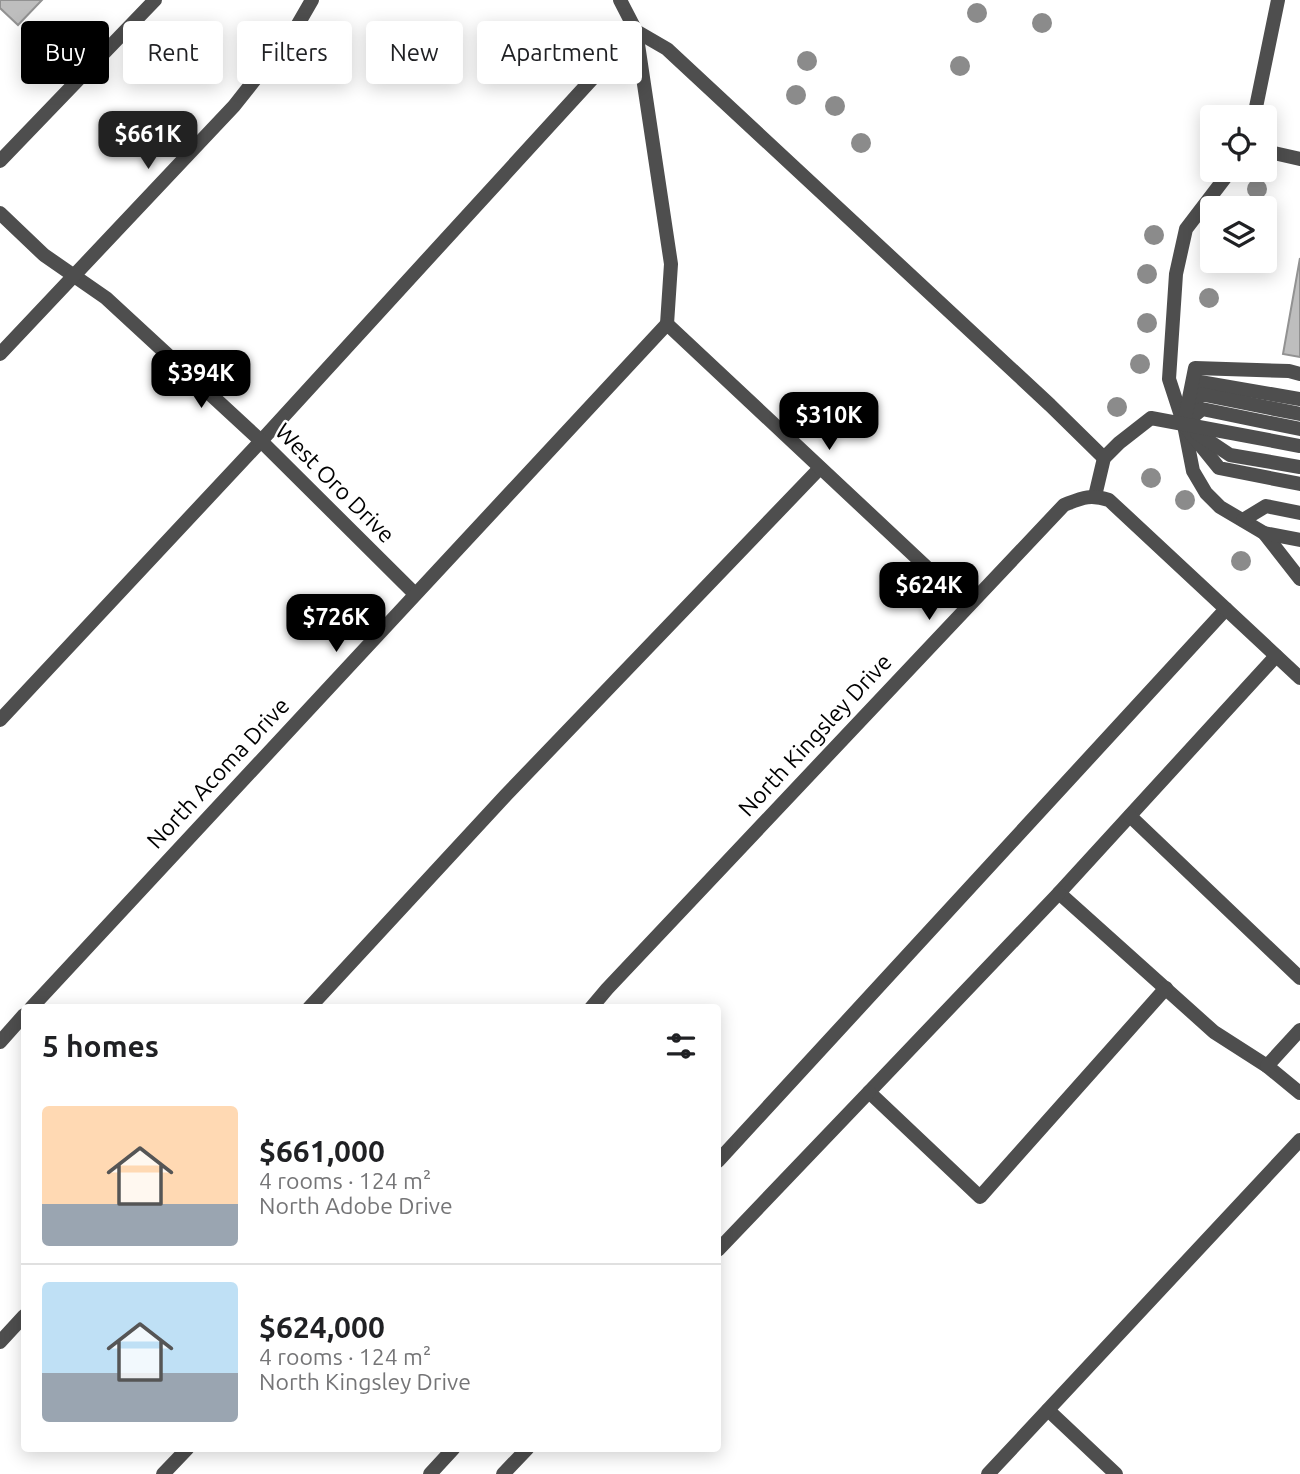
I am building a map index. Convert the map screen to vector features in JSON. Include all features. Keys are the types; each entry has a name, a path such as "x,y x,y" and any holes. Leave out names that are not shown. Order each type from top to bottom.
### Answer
{"street":[{"path":"0,161 155,0"},
{"path":"0,354 234,106 297,26 312,0"},
{"path":"620,0 631,21"},
{"path":"1256,105 1278,0"},
{"path":"642,34 667,49 1104,458"},
{"path":"642,71 671,264 667,324 968,606"},
{"path":"0,720 261,441 588,84"},
{"path":"1277,154 1300,159"},
{"path":"1222,182 1186,229 1176,274 1169,379 1184,425 1193,471 1206,493 1220,507 1265,533 1300,540"},
{"name":"West Oro Drive","path":"0,213 44,255 106,298 261,441 415,594"},
{"name":"North Acoma Drive","path":"35,1004 667,324"},
{"path":"1184,425 1195,368 1289,371 1300,374"},
{"path":"1184,425 1200,382 1300,398"},
{"path":"1184,425 1200,394 1300,414"},
{"path":"1184,425 1202,409 1300,429"},
{"path":"1300,446 1151,418 1104,458 1095,496 1109,500 1300,678"},
{"path":"1184,425 1230,455 1300,467"},
{"path":"1184,425 1219,468 1300,484"},
{"path":"313,1004 506,795 820,467"},
{"name":"North Kingsley Drive","path":"594,1004 1064,505 1095,496"},
{"path":"1243,520 1266,506 1300,513"},
{"path":"1265,533 1300,579"},
{"path":"721,1158 1226,609"},
{"path":"721,1248 1059,893 1276,656"},
{"path":"1130,816 1300,978"},
{"path":"1059,893 1214,1032 1267,1066 1300,1093"},
{"path":"869,1092 980,1197 1166,988"},
{"path":"0,1042 21,1018"},
{"path":"1267,1066 1300,1030"},
{"path":"988,1474 1300,1140"},
{"path":"0,1342 21,1319"},
{"path":"1048,1410 1116,1474"},
{"path":"163,1474 184,1452"},
{"path":"430,1474 450,1452"},
{"path":"503,1474 524,1452"}],"building":[{"path":"0,0 42,0 18,25 0,8"},
{"path":"1300,258 1300,357 1283,354"}]}
